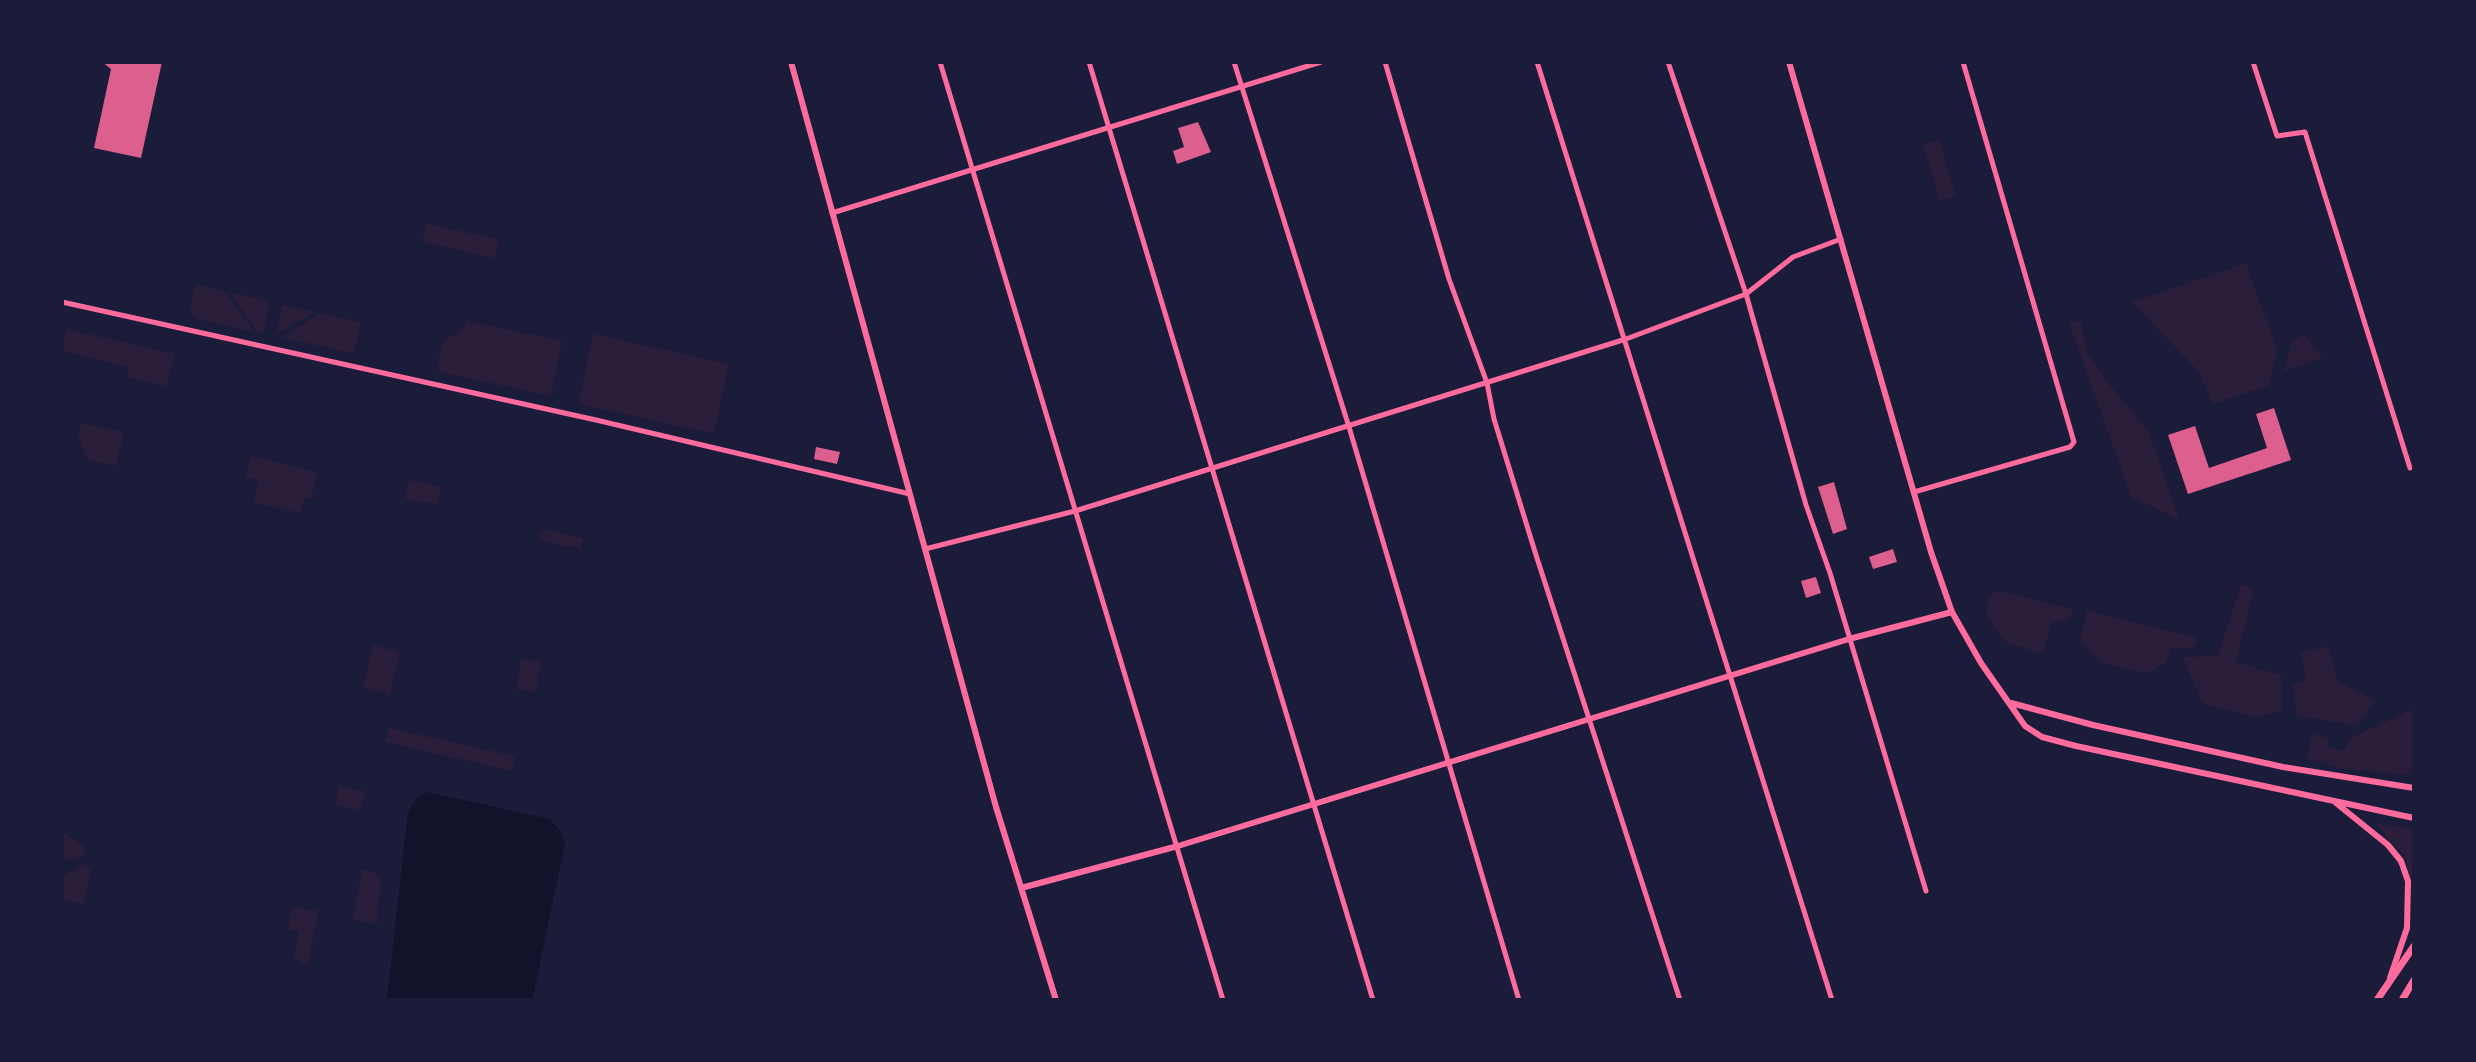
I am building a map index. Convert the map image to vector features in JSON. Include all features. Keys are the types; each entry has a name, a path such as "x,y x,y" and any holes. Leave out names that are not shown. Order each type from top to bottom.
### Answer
{"main road":[{"path":"2377,1000 2414,946"},
{"path":"2402,1000 2414,980"}],"street":[{"path":"791,62 925,549 1056,1000"},
{"path":"940,62 1223,1000"},
{"path":"1089,62 1373,1000"},
{"path":"1234,62 1349,427 1519,1000"},
{"path":"832,213 1321,62"},
{"path":"1385,62 1449,279 1487,383 1527,525 1680,1000"},
{"path":"1537,62 1626,339 1661,466 1832,1000"},
{"path":"1668,62 1746,294 1926,891"},
{"path":"1789,62 1952,612 1981,663 2025,726 2051,740 2414,818"},
{"path":"1914,492 2070,447 2074,442 1963,62"},
{"path":"2253,62 2277,136 2305,132 2410,468"},
{"path":"925,549 1075,511 1626,339 1746,294 1793,257 1841,239"},
{"path":"62,302 596,420 910,494"},
{"path":"1021,888 1178,846 1449,765 1849,639 1952,612"},
{"path":"2011,703 2093,725 2283,767 2414,788"},
{"path":"2333,801 2388,845 2401,861 2408,881 2407,928 2389,982"}],"shaded area":[{"path":"1939,139 1956,196 1940,201 1923,144"},
{"path":"426,223 499,240 495,258 422,242"},
{"path":"2246,263 2277,350 2269,385 2213,404 2199,372 2132,302"},
{"path":"195,284 224,291 255,332 196,319 190,312"},
{"path":"230,292 270,301 264,333 258,332"},
{"path":"282,305 315,312 276,335"},
{"path":"321,313 361,322 354,354 281,337"},
{"path":"2081,320 2087,352 2148,430 2179,519 2131,497 2069,323"},
{"path":"467,321 562,341 551,396 439,372 437,365 443,340 460,333"},
{"path":"66,329 174,354 167,386 127,377 129,367 62,351"},
{"path":"593,334 729,364 714,434 578,404"},
{"path":"2304,334 2323,358 2284,371 2292,341"},
{"path":"81,423 124,432 116,466 88,460 78,436"},
{"path":"251,456 318,473 311,499 304,498 300,513 253,502 259,480 246,477"},
{"path":"409,480 441,487 437,505 405,498"},
{"path":"541,529 583,538 581,549 539,540"},
{"path":"2241,584 2254,589 2236,662 2281,675 2281,710 2258,717 2202,703 2183,657 2218,656"},
{"path":"1999,591 2073,610 2070,620 2051,622 2043,654 2006,642 1986,616 1989,595"},
{"path":"2087,611 2198,638 2193,649 2172,647 2166,663 2147,673 2101,663 2080,640"},
{"path":"373,645 400,652 390,694 363,687"},
{"path":"2329,646 2337,680 2375,701 2357,725 2297,716 2293,684 2306,680 2301,652"},
{"path":"521,659 541,662 536,692 516,689"},
{"path":"2414,709 2414,775 2343,769 2307,758 2312,734 2329,738 2328,747 2345,750 2350,738"},
{"path":"389,728 515,756 512,771 385,742"},
{"path":"339,786 365,791 361,810 335,805"},
{"path":"427,792 550,819 562,834 565,844 532,1000 387,1000 408,812 417,798"},
{"path":"2374,822 2414,830 2414,890 2405,858"},
{"path":"62,833 84,845 84,855 62,861"},
{"path":"86,863 91,871 83,904 62,899 62,877"},
{"path":"362,869 381,875 377,924 353,920"},
{"path":"292,906 318,911 308,966 294,958 299,931 288,929"}],"building":[{"path":"102,62 162,62 141,158 94,148 111,69"},
{"path":"1198,122 1211,152 1177,164 1173,151 1184,147 1178,128"},
{"path":"2274,408 2291,460 2188,494 2168,435 2195,426 2209,468 2267,448 2256,414"},
{"path":"816,447 840,452 837,464 814,459"},
{"path":"1834,482 1847,529 1833,534 1818,487"},
{"path":"1893,549 1897,562 1873,569 1869,557"},
{"path":"1816,577 1821,593 1806,598 1801,581"}]}
